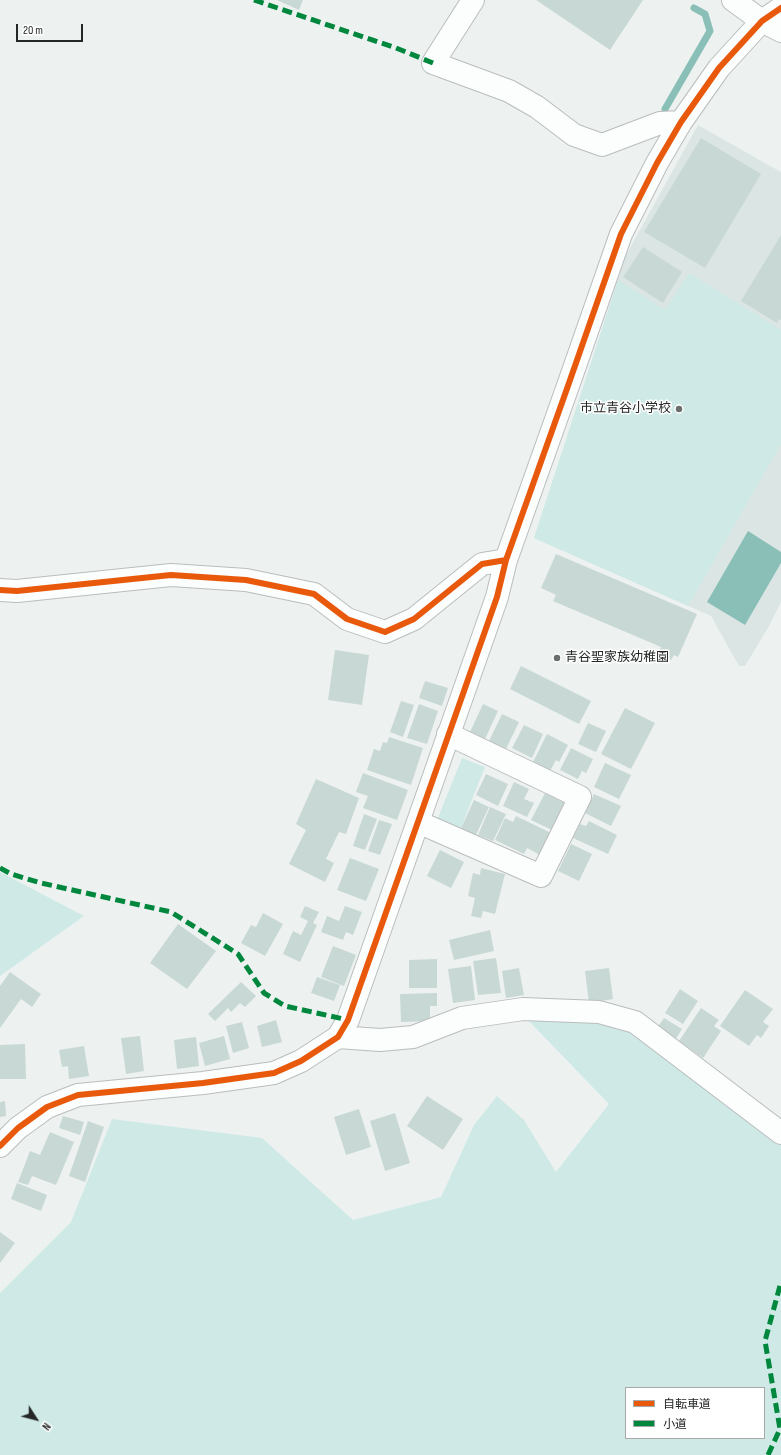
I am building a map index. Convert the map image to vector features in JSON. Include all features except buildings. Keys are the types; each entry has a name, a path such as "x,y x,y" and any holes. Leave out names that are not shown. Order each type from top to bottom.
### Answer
{"street":[{"path":"473,0 433,64 509,91 537,107 574,135 602,145 660,123 680,122"},
{"path":"733,0 762,21 781,31"},
{"path":"0,1146 18,1128 47,1107 78,1095 203,1084 274,1073 301,1061 338,1037 348,1020 418,822 497,597 506,560 621,234 657,163 680,122 719,68 762,21 781,8"},
{"path":"0,590 18,591 171,575 246,580 314,594 347,619 385,632 414,619 482,564 506,560"},
{"path":"418,822 541,876 580,796 448,734"},
{"path":"338,1037 380,1040 413,1037 462,1018 523,1009 599,1012 635,1022 781,1132"}],"shaded area":[{"name":"市立青谷小学校","path":"698,125 781,172 781,602 768,628 745,666 739,666 711,616 534,538 626,255"},
{"name":"市立青谷小学校","path":"689,273 781,330 781,444 688,606 534,538 618,280 665,310"},
{"path":"462,758 485,767 460,830 437,820"},
{"path":"0,872 84,916 0,976"},
{"path":"523,1015 597,1020 638,1033 781,1142 781,1455 0,1455 0,1293 71,1222 112,1119 262,1138 353,1220 441,1197 474,1125 497,1096 524,1120 556,1172 609,1104"}],"water":[{"path":"748,531 781,552 781,563 745,625 707,602"}],"waterway":[{"path":"665,109 710,31 705,14 694,8"}],"marked path":[{"path":"254,0 396,48 433,63"},
{"path":"0,868 11,874 41,883 171,912 238,954 264,993 285,1006 348,1020"},
{"path":"768,1455 780,1429 765,1341 781,1282"}],"cycle path":[{"path":"0,1146 18,1128 47,1107 78,1095 203,1083 274,1073 301,1061 338,1037 348,1020 419,819 497,597 506,560 621,234 657,163 681,122 719,68 762,21 781,8"},
{"path":"0,590 17,591 171,575 246,580 314,594 347,619 385,632 414,619 482,564 506,560"}],"place":[{"name":"市立青谷小学校","path":"679,409"},
{"name":"青谷聖家族幼稚園","path":"557,658"}]}
